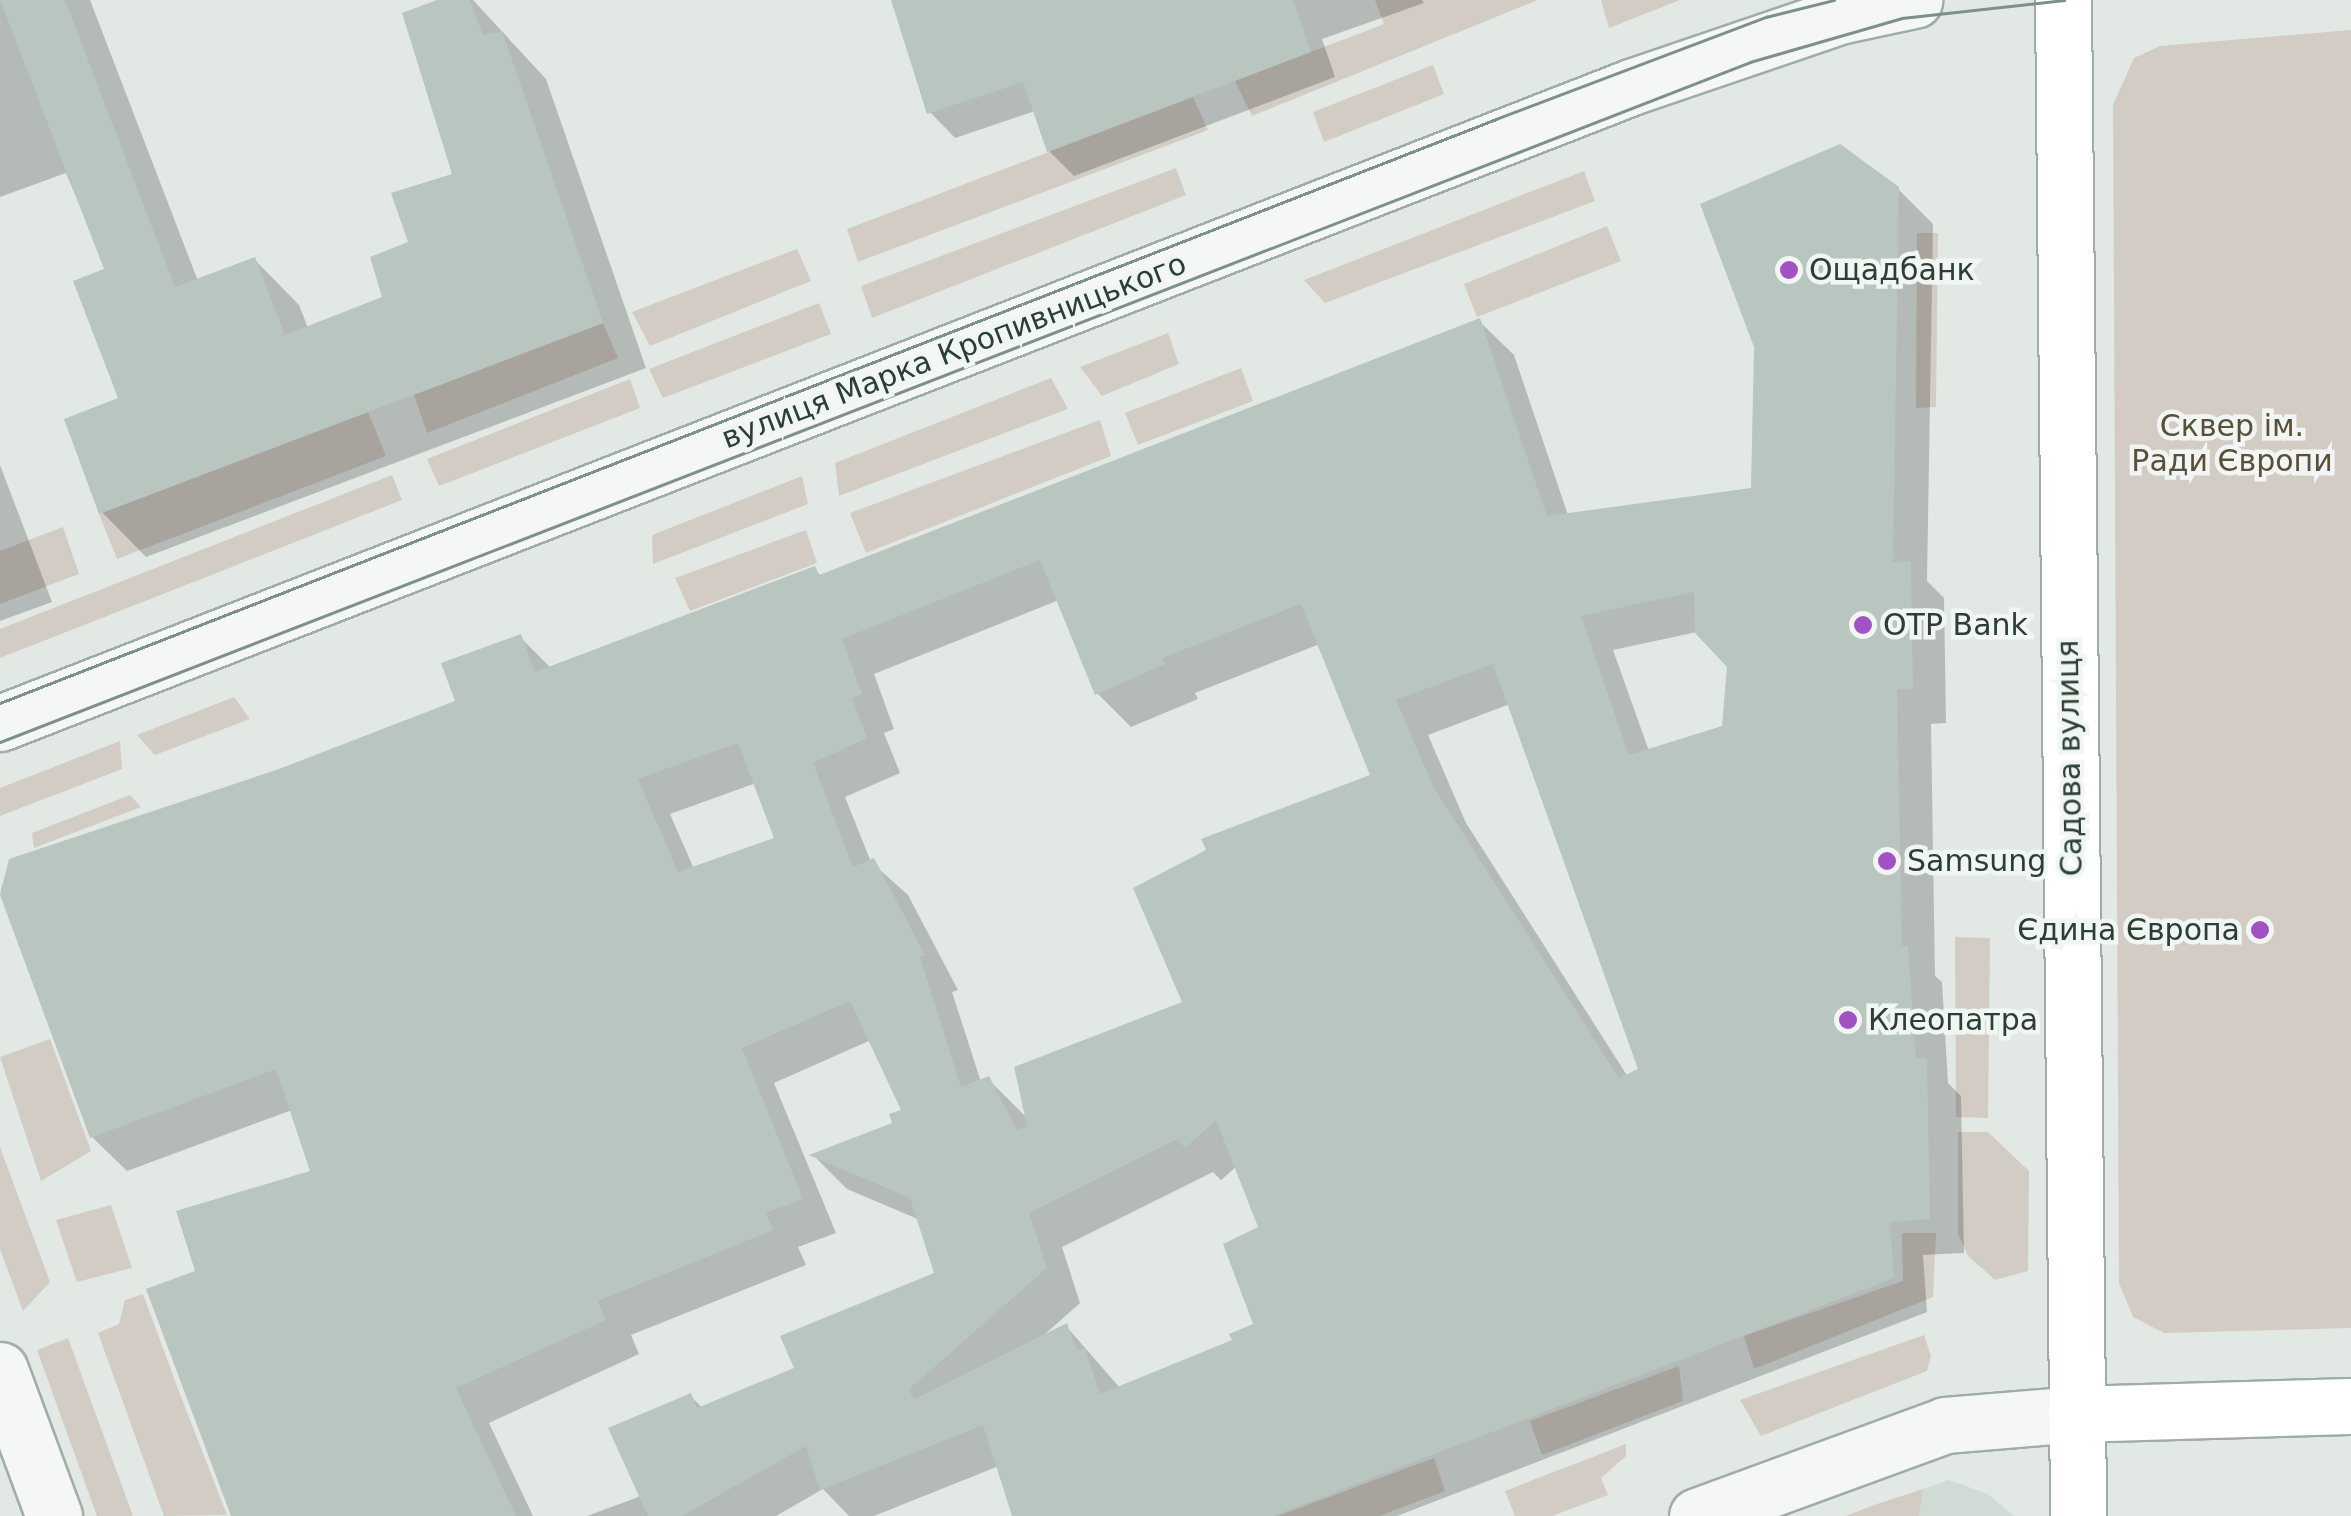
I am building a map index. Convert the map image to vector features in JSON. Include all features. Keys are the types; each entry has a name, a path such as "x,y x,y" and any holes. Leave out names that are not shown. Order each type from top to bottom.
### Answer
{"main road":[{"name":"Садова вулиця","path":"2064,0 2078,1516"},
{"path":"2076,1414 2351,1406"}],"street":[{"name":"вулиця Марка Кропивницького","path":"0,723 1551,117 1770,38 1914,0"},
{"path":"0,1370 54,1516"},
{"path":"1697,1516 1945,1425 2076,1414"}],"shaded area":[{"path":"1949,1480 1988,1494 2014,1516 1846,1516"}],"green space":[{"path":"1375,0 1538,0 1252,116 1235,81 1384,24"},
{"path":"1601,0 1680,0 1609,28"},
{"name":"Сквер ім. Ради Європи","path":"2351,30 2351,1328 2164,1333 2133,1317 2119,1283 2113,105 2134,58 2160,46"},
{"path":"1433,65 1444,94 1324,142 1313,112"},
{"path":"1193,97 1208,130 858,262 847,229"},
{"path":"1176,168 1186,195 872,318 861,286"},
{"path":"1584,171 1595,201 1325,303 1304,280"},
{"path":"1607,226 1621,261 1477,317 1464,284"},
{"path":"1917,233 1938,233 1936,407 1916,408"},
{"path":"797,249 811,281 650,346 632,312"},
{"path":"819,303 831,334 663,398 649,369"},
{"path":"603,323 618,358 427,433 414,395"},
{"path":"1168,333 1179,364 1102,396 1080,367"},
{"path":"1241,368 1253,401 1138,445 1125,413"},
{"path":"1051,378 1068,409 839,496 835,463"},
{"path":"630,379 640,408 439,486 427,459"},
{"path":"368,412 386,456 117,559 99,514"},
{"path":"1100,420 1111,456 866,553 850,513"},
{"path":"392,475 402,500 0,658 0,629"},
{"path":"802,476 808,504 653,564 652,535"},
{"path":"63,527 79,574 0,604 0,551"},
{"path":"806,530 817,563 690,611 675,578"},
{"path":"234,697 250,719 155,755 137,735"},
{"path":"120,741 122,769 0,816 0,788"},
{"path":"130,795 141,807 34,848 32,833"},
{"path":"1955,937 1990,938 1988,1118 1956,1117"},
{"path":"50,1039 91,1151 41,1181 0,1057"},
{"path":"1958,1132 1988,1132 2029,1171 2028,1271 1995,1280 1968,1256 1958,1234"},
{"path":"0,1147 50,1282 23,1311 0,1249"},
{"path":"111,1205 132,1268 77,1282 56,1220"},
{"path":"1902,1233 1936,1233 1933,1297 1754,1369 1744,1336 1903,1281"},
{"path":"143,1294 227,1515 164,1516 98,1333 119,1324 125,1300"},
{"path":"1924,1335 1931,1356 1927,1371 1761,1436 1740,1400"},
{"path":"68,1338 133,1516 97,1516 37,1350"},
{"path":"1679,1366 1683,1401 1542,1455 1530,1421"},
{"path":"1626,1444 1626,1456 1601,1478 1608,1495 1552,1516 1515,1516 1505,1491"},
{"path":"1434,1458 1445,1491 1379,1516 1278,1516"},
{"path":"1923,1489 1919,1516 1846,1516 1874,1505"}],"building":[{"path":"0,0 65,0 175,287 255,257 285,335 382,297 370,257 408,242 391,193 452,174 402,13 437,0 470,0 483,35 502,31 603,323 99,514 64,419 118,398 73,281 104,269"},
{"path":"891,0 1293,0 1311,52 1047,152 1023,82 927,114"},
{"path":"1840,144 1899,187 1893,562 1911,561 1913,689 1897,690 1902,946 1908,946 1916,1058 1927,1059 1930,1219 1890,1222 1894,1278 1273,1516 1012,1516 983,1425 820,1490 806,1446 682,1516 648,1516 608,1428 691,1393 697,1408 794,1368 780,1336 934,1273 910,1198 809,1155 892,1123 889,1114 901,1110 850,1001 742,1048 803,1199 766,1213 773,1230 598,1301 606,1320 456,1388 516,1516 231,1516 146,1289 195,1271 176,1211 310,1171 276,1069 90,1138 0,895 9,859 279,769 455,701 441,663 521,634 535,672 815,566 819,575 1480,318 1547,516 1751,488 1754,347 1700,204","holes":["1040,560 1095,695 1165,664 1162,658 1301,604 1370,775 1201,839 1206,850 1133,888 1182,1002 1014,1067 1027,1126 1017,1130 989,1076 961,1087 920,957 925,955 874,858 853,867 813,763 867,738 852,698 862,694 842,639","1694,592 1695,633 1727,667 1722,726 1629,755 1581,616","1493,664 1638,1069 1619,1078 1433,786 1396,700","738,743 774,838 678,872 638,779","1216,1120 1258,1227 1223,1244 1253,1324 1229,1334 1232,1340 1100,1394 1085,1348 1077,1351 1067,1323 915,1399 908,1390 1047,1268 1029,1213 1177,1139 1185,1148"]}],"tram line":[{"path":"0,703 1496,119 1766,17 1834,0"},
{"path":"0,742 1750,62 1902,18 2064,0"}],"place":[{"name":"Ощадбанк","path":"1789,270"},
{"name":"OTP Bank","path":"1863,625"},
{"name":"Samsung","path":"1887,861"},
{"name":"Єдина Європа","path":"2260,930"},
{"name":"Клеопатра","path":"1848,1020"}]}
